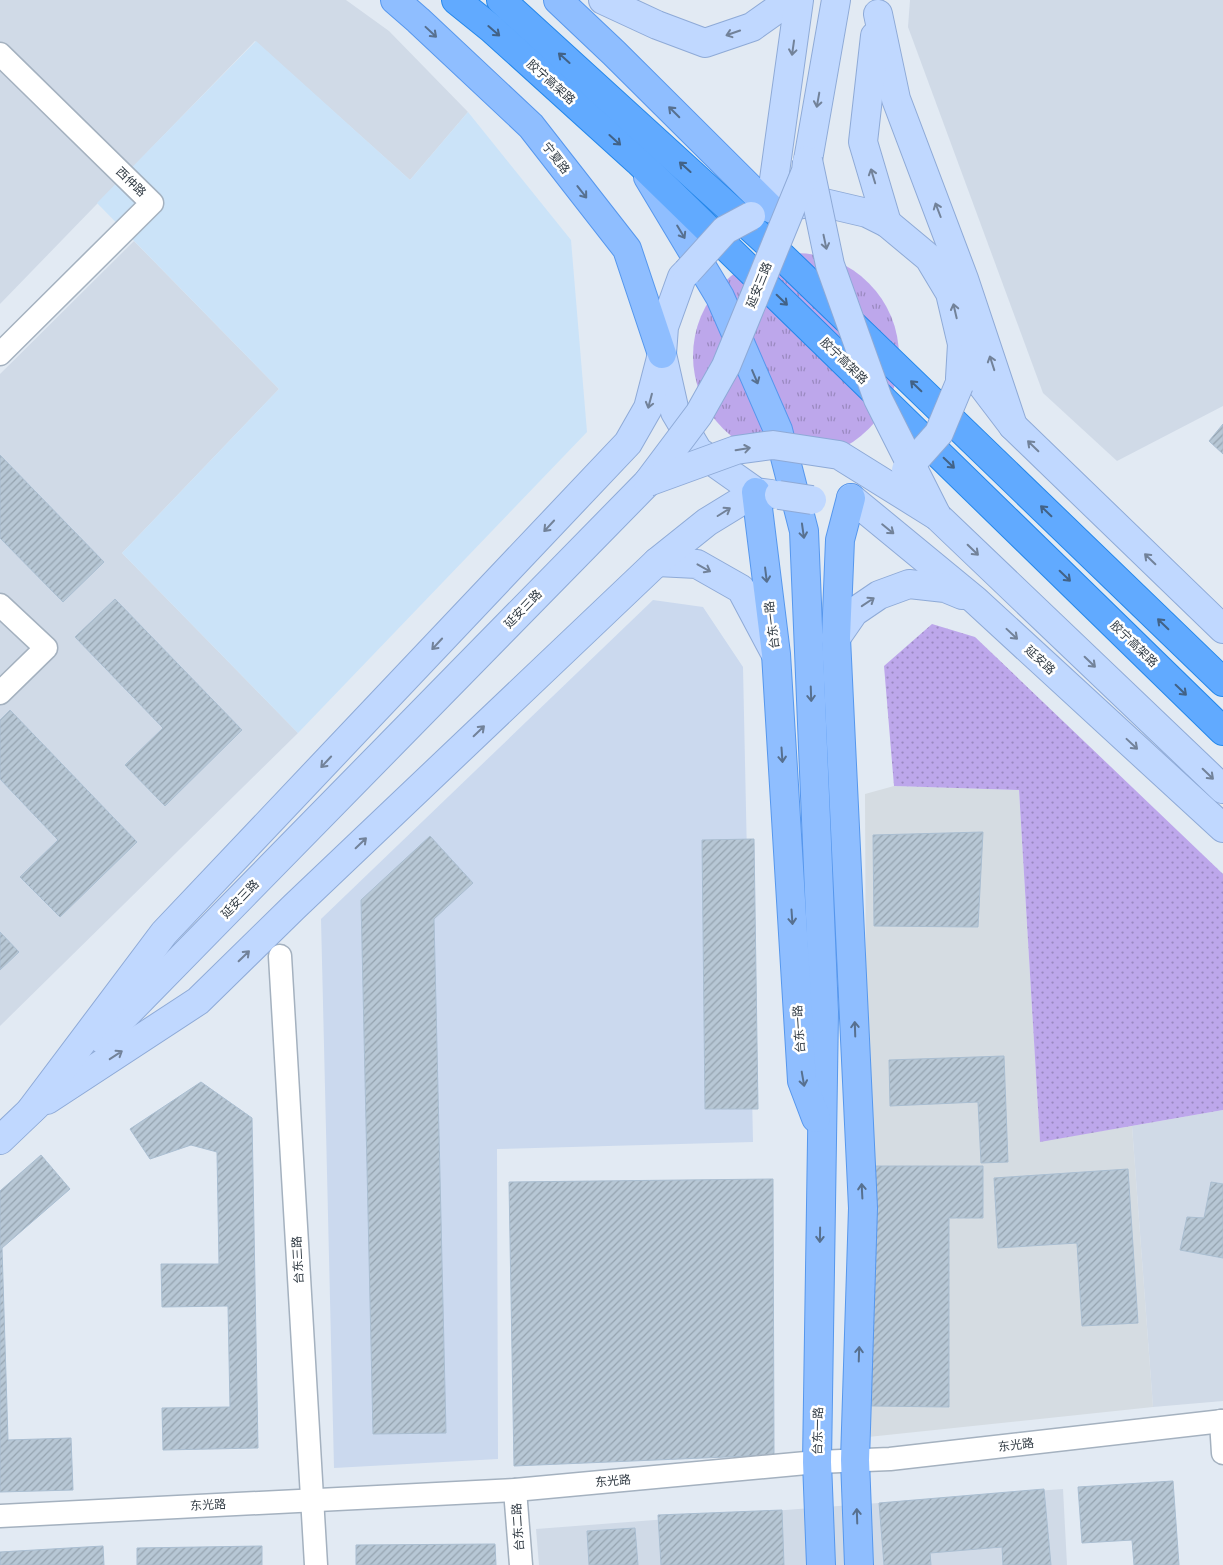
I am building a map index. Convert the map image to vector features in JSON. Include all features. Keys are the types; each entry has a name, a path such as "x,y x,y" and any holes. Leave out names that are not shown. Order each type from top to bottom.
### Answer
{"highway":[{"name":"胶宁高架路","path":"456,0 492,29 638,161 1223,731"},
{"path":"501,0 772,247 1223,682"}],"main road":[{"name":"宁夏路","path":"395,0 531,126 627,249 662,354"},
{"path":"558,0 614,53 761,212"},
{"path":"603,0 657,25 705,43 752,27 790,0"},
{"path":"761,212 799,0"},
{"name":"延安三路","path":"0,1140 189,951 648,482 699,414 726,366 806,171 836,0"},
{"path":"879,7 863,142 887,223"},
{"path":"879,7 896,99 964,279 1013,426"},
{"path":"808,160 830,264 878,399 937,516"},
{"path":"638,161 720,297 778,430 804,531 824,1012 822,1134"},
{"path":"820,202 867,212 887,223 929,258 950,293 962,344 961,372 939,433 906,470 876,489 851,498 827,502 767,493 698,450 674,412 662,354 664,327 682,277 725,230 761,212 820,202"},
{"name":"延安三路","path":"32,1110 164,933 628,443 648,408 662,354"},
{"path":"961,372 1013,426 1223,630"},
{"path":"648,482 736,450 773,445 839,455 937,516 1223,789"},
{"name":"延安三路","path":"32,1110 198,1001 294,907 657,562 707,522 767,493"},
{"name":"台东一路","path":"767,493 802,1081 822,1134 817,1462 821,1565"},
{"path":"851,498 840,540 836,638 863,1208 855,1460 859,1565"},
{"name":"延安路","path":"851,498 975,600 1223,828"},
{"path":"657,562 697,564 741,589 776,654"},
{"path":"836,638 854,612 879,595 909,584 945,588 975,600"}],"street":[{"name":"西仲路","path":"0,54 152,203 0,354"},
{"path":"0,605 46,648 0,693"},
{"name":"台东三路","path":"280,956 316,1565"},
{"path":"1222,1421 1223,1453"},
{"name":"东光路","path":"0,1516 515,1490 817,1462 890,1460 1222,1421"},
{"name":"台东二路","path":"515,1490 521,1565"}],"shaded area":[{"path":"0,0 346,0 389,31 468,112 410,180 255,41 0,304"},
{"path":"910,0 1223,0 1223,406 1117,461 1043,393 908,27"},
{"path":"256,41 410,180 468,112 571,240 587,432 298,733 122,553 279,389 97,203"},
{"path":"134,241 279,389 122,553 298,733 0,1026 0,374"},
{"path":"653,600 703,607 743,667 753,1142 497,1149 498,1459 334,1468 321,919"},
{"path":"894,786 1019,790 1040,1141 1132,1126 1153,1407 868,1437 865,794"},
{"path":"1223,1110 1223,1401 1153,1407 1132,1126"},
{"path":"1063,1489 1067,1565 539,1565 536,1529"}],"green space":[{"path":"796,253 816,255 845,265 869,283 887,307 897,336 899,356 897,376 887,405 869,429 845,447 816,457 796,459 776,457 747,447 723,429 705,405 695,376 693,356 695,336 705,307 723,283 747,265 776,255"},
{"path":"932,624 975,637 1223,874 1223,1110 1040,1142 1019,790 894,786 884,666"}],"building":[{"path":"1223,424 1223,454 1209,441"},
{"path":"0,455 104,562 63,602 0,538"},
{"path":"115,599 242,730 165,806 125,765 163,728 75,637"},
{"path":"10,710 137,842 60,917 20,877 58,840 0,779 0,720"},
{"path":"983,832 978,927 874,926 873,835"},
{"path":"430,836 473,883 434,919 446,1433 373,1434 361,900"},
{"path":"754,839 758,1109 705,1109 702,840"},
{"path":"0,932 19,952 0,970"},
{"path":"1004,1056 1008,1162 981,1163 978,1102 890,1106 889,1060"},
{"path":"201,1082 252,1118 258,1448 163,1450 162,1408 230,1407 228,1306 162,1307 161,1264 219,1264 217,1152 191,1145 150,1159 130,1129"},
{"path":"41,1155 70,1189 2,1248 8,1440 71,1438 73,1490 0,1492 0,1191"},
{"path":"871,1166 983,1166 983,1218 949,1218 949,1407 872,1406"},
{"path":"1128,1169 1138,1323 1082,1326 1077,1243 998,1248 994,1178"},
{"path":"773,1179 774,1455 514,1466 509,1182"},
{"path":"1211,1182 1223,1184 1223,1258 1180,1250 1187,1217 1204,1218"},
{"path":"1173,1481 1179,1565 1134,1565 1132,1540 1082,1543 1078,1487"},
{"path":"1044,1489 1051,1565 1003,1565 1002,1547 930,1553 931,1565 884,1565 879,1503"},
{"path":"782,1510 784,1565 661,1565 658,1515"},
{"path":"635,1528 638,1565 589,1565 587,1531"},
{"path":"495,1544 496,1565 356,1565 356,1545"},
{"path":"103,1546 104,1565 0,1565 0,1552"},
{"path":"262,1546 262,1565 137,1565 137,1548"}]}
